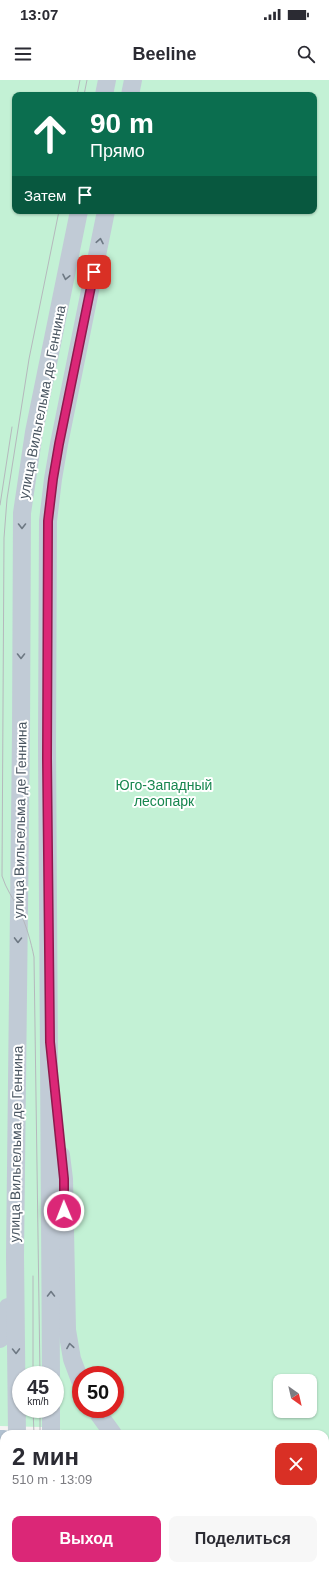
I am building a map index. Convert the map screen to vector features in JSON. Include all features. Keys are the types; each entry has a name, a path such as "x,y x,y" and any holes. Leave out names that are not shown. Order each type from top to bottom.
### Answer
{"main road":[{"path":"105,92 107,80"},
{"path":"131,92 133,80"},
{"name":"улица Вильгельма де Геннина","path":"17,1430 15,1256 22,513 32,438 78,214"},
{"name":"улица Вильгельма де Геннина","path":"51,1366 47,758 48,521 59,444 105,214"},
{"path":"50,1042 64,1179 67,1330 75,1366"},
{"path":"0,1339 6,1322 15,1256"},
{"path":"51,1418 51,1430"},
{"path":"101,1418 110,1430"}],"green space":[{"name":"Юго-Западный лесопарк","path":"0,80 329,80 329,1430 63,1430 42,1427 0,1426"}],"tram line":[{"path":"78,92 80,80"},
{"path":"85,92 87,80"},
{"path":"40,1366 34,957 24,921 2,876 4,538 7,499 29,359 58,214"},
{"path":"0,505 12,427"},
{"path":"33,1276 33,1366"},
{"path":"33,1418 34,1430"},
{"path":"40,1418 40,1430"}],"route":[{"path":"64,1211 64,1179 50,1042 47,758 48,521 59,444 94,272"}]}
